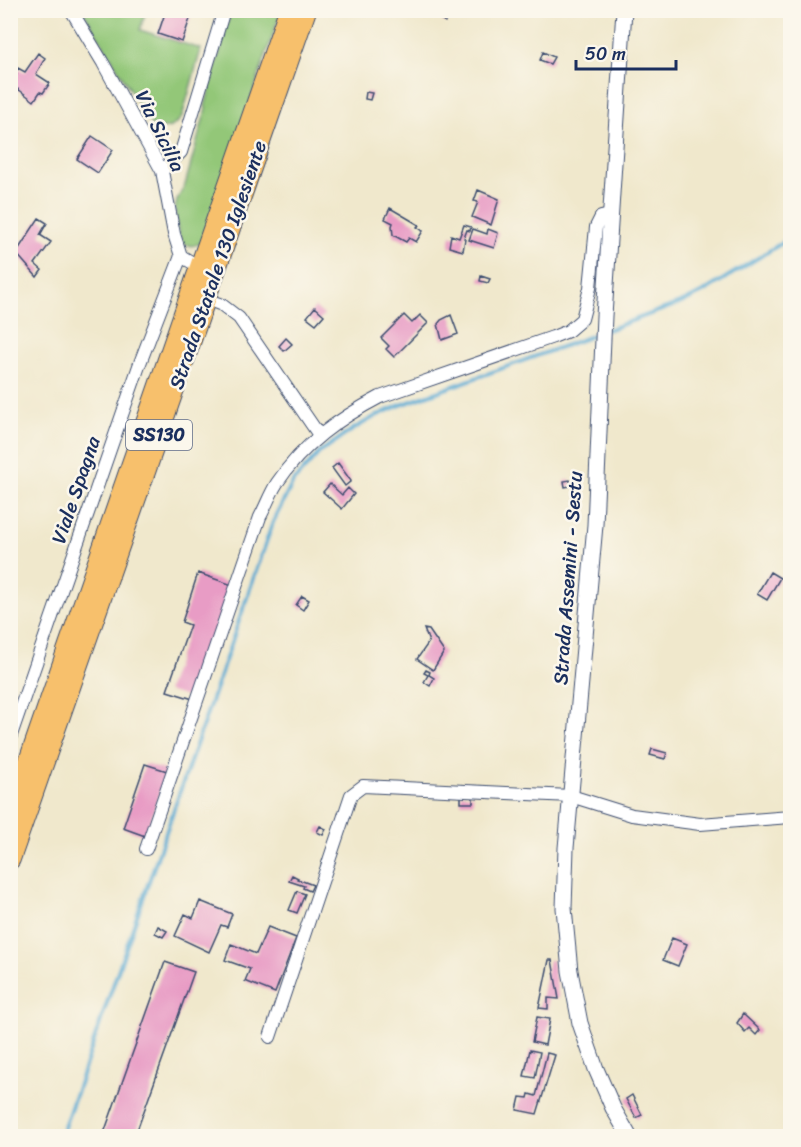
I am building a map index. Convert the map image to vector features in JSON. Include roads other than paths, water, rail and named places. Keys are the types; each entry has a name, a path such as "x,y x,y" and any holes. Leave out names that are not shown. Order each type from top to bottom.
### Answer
{"main road":[{"name":"Strada Statale 130 Iglesiente","path":"10,816 289,10"},
{"name":"Strada Statale 130 Iglesiente","path":"10,859 306,10"}],"street":[{"name":"Via Sicilia","path":"71,10 162,171 174,234 181,256"},
{"path":"162,171 181,152 224,10"},
{"name":"Strada Assemini - Sestu","path":"624,10 602,347 595,525 566,848 564,908 570,970 580,1023 596,1069 629,1137"},
{"path":"146,849 260,517 276,484 296,458 319,435 356,410 380,398 568,331 582,319 590,288 596,227 602,217 610,215"},
{"path":"181,256 201,268"},
{"name":"Viale Spagna","path":"10,738 140,363 181,256"},
{"path":"206,299 222,305 239,318 319,435"},
{"path":"270,1037 351,795 363,786 571,796 632,815 700,824 790,817"}],"waterway":[{"path":"607,330 683,302 703,292 790,238"},
{"path":"61,1136 273,522 293,482 320,452 376,416 600,333"}]}
